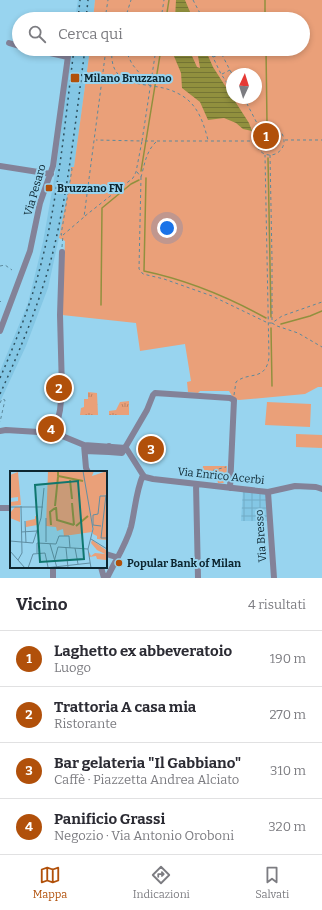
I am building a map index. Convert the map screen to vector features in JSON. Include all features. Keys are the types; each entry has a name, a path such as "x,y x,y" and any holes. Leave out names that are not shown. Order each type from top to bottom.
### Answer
{"street":[{"path":"64,56 68,57"},
{"name":"Via Pesaro","path":"0,331 30,251 40,203 53,166 68,57"},
{"path":"0,166 51,174"},
{"path":"55,433 62,390 60,315 62,252"},
{"path":"126,448 147,410 152,395 155,393 230,398 234,400 230,488"},
{"path":"3,431 55,433 84,448 126,448"},
{"path":"84,448 88,471"},
{"path":"107,578 116,557 122,550 130,528 143,475 126,448"},
{"name":"Via Enrico Acerbi","path":"143,475 153,479 268,492 295,486 316,487 322,489"},
{"path":"196,484 198,578"},
{"name":"Via Bresso","path":"268,492 274,578"},
{"path":"107,554 116,557"},
{"path":"53,568 54,578"},
{"path":"101,568 104,578"}],"path":[{"path":"106,12 108,0"},
{"path":"127,12 131,0"},
{"path":"162,12 164,0"},
{"path":"193,0 199,12"},
{"path":"84,217 94,140 108,56"},
{"path":"111,56 113,66 119,76 130,82 170,89 178,93 194,106 203,121 208,141"},
{"path":"128,56 132,64 150,86"},
{"path":"63,235 133,178 136,172 143,141 155,56"},
{"path":"217,56 213,58 226,81"},
{"path":"222,56 229,68"},
{"path":"221,74 226,72"},
{"path":"247,104 261,130"},
{"path":"234,400 235,386 238,380 261,374 266,367 269,358 265,155 259,149 256,141 257,134 267,126 276,128 283,134 285,140 283,147 279,152 265,155"},
{"path":"94,140 256,141"},
{"path":"285,140 322,140"},
{"path":"157,141 147,155 141,177 139,270 143,274 176,283 212,296 268,323 298,332 322,347"},
{"path":"270,155 272,323"},
{"path":"62,252 63,235 61,235 70,188 71,167"},
{"path":"136,172 141,177"},
{"path":"0,266 5,265 12,270"},
{"path":"272,323 282,316 322,302"},
{"path":"0,403 2,399 5,400 0,422"},
{"path":"204,478 211,471 228,467"}],"shaded area":[{"path":"78,0 95,0 94,12 76,12"},
{"path":"176,0 185,0 190,12 175,12"},
{"path":"70,56 89,56 74,168 71,167 67,201 48,288 26,346 0,402 0,371 28,303 43,242 56,168"},
{"path":"174,56 192,56 197,67 200,68 198,56 208,56 213,67 226,87 226,104 237,104 249,123 252,131 243,129 236,123 224,118 208,120 200,102 182,88 181,73"},
{"path":"243,489 268,492 270,521 241,521"}],"green space":[{"path":"95,0 322,0 322,387 318,387 305,394 239,400 234,399 229,391 200,391 198,393 188,392 187,382 191,381 185,344 140,351 136,323 62,315 65,241 59,238 70,182 71,167 74,167 89,56 310,56 310,12 94,12"},
{"path":"88,392 97,393 98,415 80,415 81,408 84,407 84,399 88,399"},
{"path":"129,401 129,415 109,415 109,411 116,410 120,402"},
{"path":"267,402 311,404 310,427 265,425"},
{"path":"296,434 322,435 322,448 296,447"},
{"path":"203,466 227,466 226,481 223,483 218,483 217,479 202,477"}],"waterway":[{"path":"167,12 169,0"},
{"path":"265,0 265,12"},
{"path":"141,171 160,56"},
{"path":"266,56 267,123"},
{"path":"268,158 271,317"},
{"path":"146,178 144,271 176,279 207,290 266,318"},
{"path":"101,305 102,208 131,184 139,180"},
{"path":"281,324 322,311"},
{"path":"271,328 272,386"}],"railway":[{"path":"79,12 80,0"},
{"path":"87,12 88,0"},
{"path":"0,378 28,308 47,238 61,157 73,56"},
{"path":"0,394 30,324 53,252 68,177 84,56"}],"place":[{"name":"Milano Bruzzano","path":"75,78"},
{"name":"Laghetto ex abbeveratoio","path":"266,136"},
{"name":"Bruzzano FN","path":"49,188"},
{"name":"Trattoria A casa mia","path":"59,388"},
{"name":"Panificio Grassi","path":"51,429"},
{"name":"Bar gelateria \"Il Gabbiano\"","path":"151,449"},
{"name":"Popular Bank of Milan","path":"119,563"}]}
